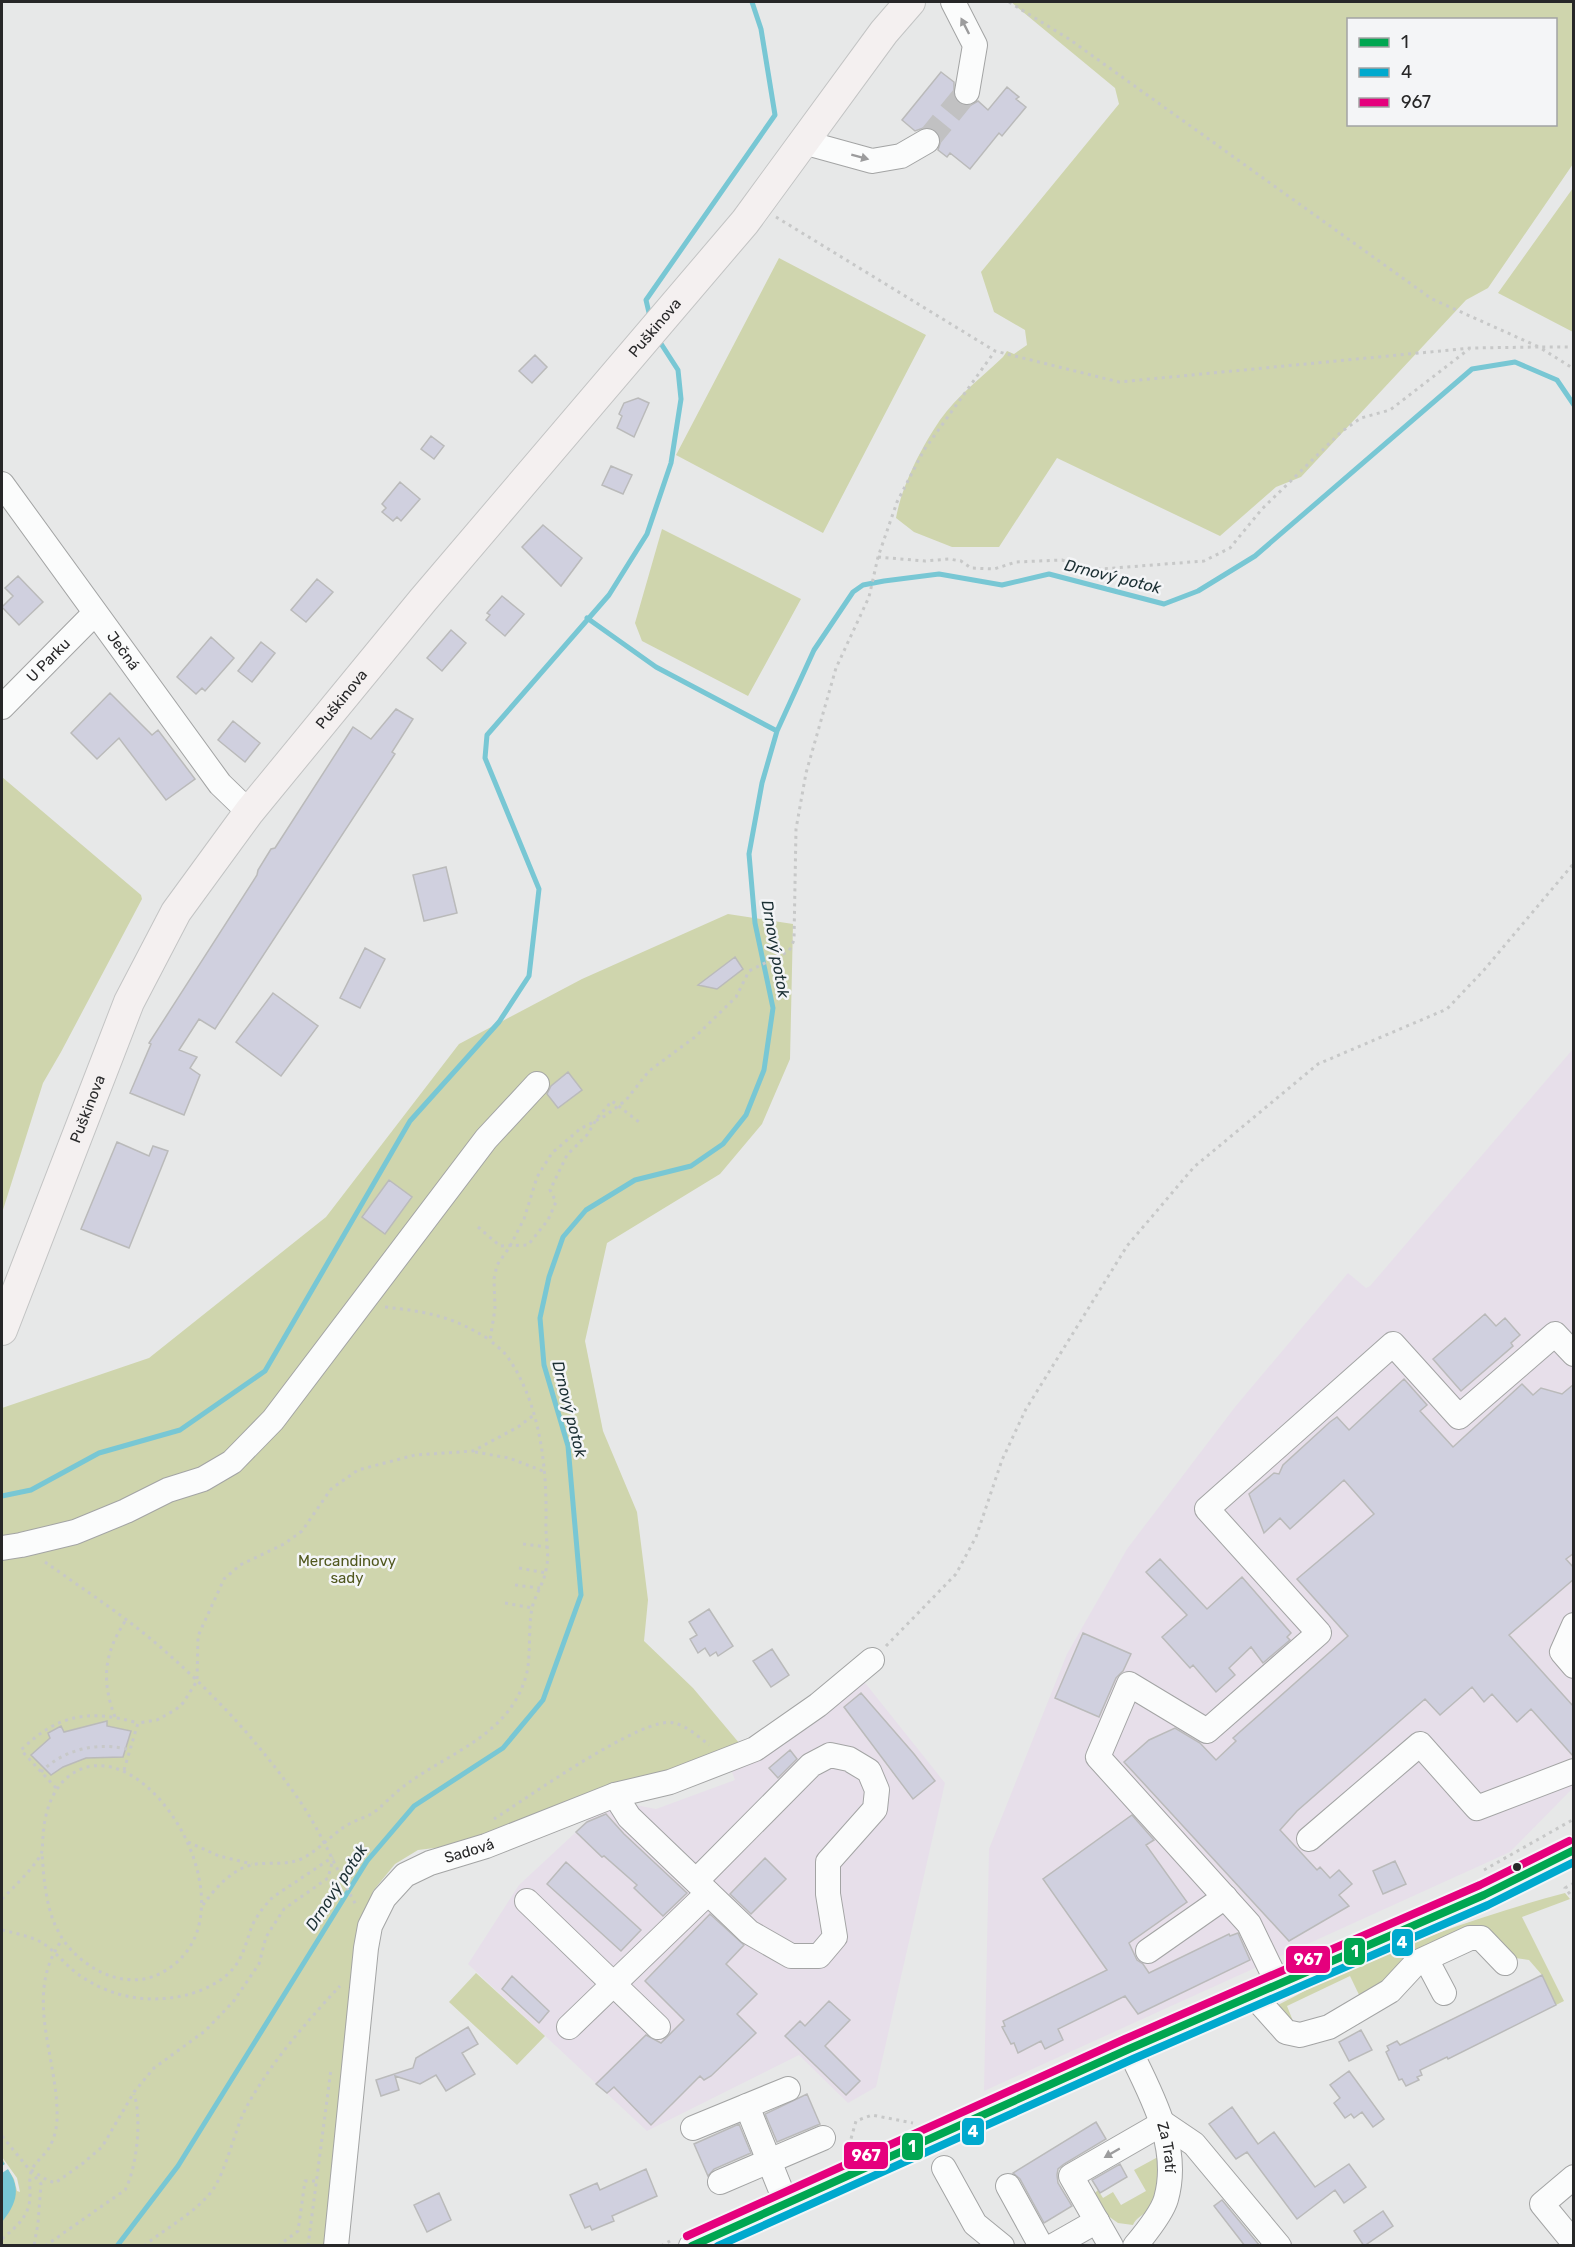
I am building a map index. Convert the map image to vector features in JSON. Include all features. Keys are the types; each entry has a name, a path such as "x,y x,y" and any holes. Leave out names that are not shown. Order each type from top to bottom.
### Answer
{"main road":[{"name":"Puškinova","path":"2,1330 129,1002 176,912 249,812 423,600 757,205 884,32 910,2"}],"street":[{"path":"953,2 975,45 967,92"},
{"path":"803,142 872,160 901,156 927,141"},
{"name":"Ječná","path":"2,484 220,784 249,812"},
{"name":"U Parku","path":"2,707 95,613"},
{"path":"11,1547 75,1532 126,1511 168,1490 203,1479 232,1462 273,1420 486,1139 537,1084"},
{"path":"1278,1984 1249,1924 1098,1757 1129,1684 1207,1731 1319,1633 1207,1509 1393,1344 1459,1417 1556,1334 1574,1354"},
{"path":"1574,1625 1562,1652 1574,1666"},
{"name":"Sadová","path":"336,2246 370,1926 384,1898 405,1875 430,1863 486,1846 615,1795 670,1782 755,1749 818,1705 872,1660"},
{"path":"1309,1839 1420,1744 1478,1808 1574,1771"},
{"path":"568,2027 614,1984 702,1887 811,1765 830,1755 849,1759 869,1771 877,1790 875,1809 828,1862 828,1894 835,1938 819,1956 791,1956 749,1932 702,1887 629,1817 615,1795"},
{"path":"691,2246 1129,2049 1503,1886 1574,1850"},
{"path":"1148,1951 1225,1897"},
{"path":"527,1901 658,2027"},
{"path":"1253,1995 1286,2032 1300,2035 1329,2026 1390,1991 1416,1963 1470,1938 1481,1938 1505,1963"},
{"path":"1426,1959 1444,1993"},
{"name":"Za Tratí","path":"1129,2049 1163,2123 1170,2177 1166,2201 1135,2246"},
{"path":"693,2128 788,2089"},
{"path":"747,2106 786,2203"},
{"path":"1111,2246 1097,2221 1074,2196 1071,2176 1163,2123 1194,2144 1279,2246"},
{"path":"720,2182 823,2138"},
{"path":"944,2169 975,2224 1002,2246"},
{"path":"1574,2177 1542,2204 1574,2243"},
{"path":"1008,2186 1033,2219 1041,2246"},
{"path":"1053,2246 1097,2221"}],"path":[{"path":"1009,2 1069,39 1432,298 1539,346 1574,369"},
{"path":"757,205 995,351 1119,382 1471,348 1574,347"},
{"path":"878,556 925,561 949,559 961,561 971,568 994,569 1016,562 1062,560 1089,570 1204,561 1230,548 1262,509 1341,432 1361,418 1390,410 1471,348"},
{"path":"490,1340 495,1309 494,1279 497,1265 524,1219 537,1177 552,1153 580,1129 605,1116 626,1100 649,1071 695,1037 736,997 749,971 786,954 794,940 796,829 806,773 836,668 868,597 878,556 897,502 924,450 995,351"},
{"path":"872,1660 956,1574 976,1537 1002,1460 1026,1409 1126,1246 1194,1167 1318,1064 1447,1009 1484,970 1574,863"},
{"path":"478,1227 500,1246 528,1245 548,1220 556,1202 550,1190 558,1170 567,1155 587,1135 598,1117 612,1101 639,1122"},
{"path":"186,1841 219,1856 254,1864 286,1863 304,1857 346,1825 370,1814 404,1786 466,1747 504,1715 516,1700 526,1672 530,1649 532,1608 546,1573 548,1557 540,1436 521,1380 508,1357 490,1340 467,1326 437,1314 383,1306 359,1309"},
{"path":"473,1451 518,1427 534,1415"},
{"path":"57,1788 21,1750 36,1735 75,1718 97,1715 138,1723 157,1720 175,1710 183,1703 197,1681 198,1636 219,1588 231,1572 246,1562 284,1544 302,1531 331,1489 358,1470 415,1455 473,1451 509,1458 544,1471"},
{"path":"523,1544 547,1547"},
{"path":"11,1547 126,1620 165,1651 249,1735 298,1798 333,1857 341,1878 360,1912"},
{"path":"519,1568 546,1573"},
{"path":"515,1585 540,1588"},
{"path":"505,1603 532,1608"},
{"path":"116,1717 106,1686 106,1671 116,1635 126,1620"},
{"path":"487,1823 616,1743 657,1723 673,1722 692,1732 726,1760"},
{"path":"124,1770 138,1723"},
{"path":"42,1772 56,1760 81,1749 103,1746 130,1750"},
{"path":"103,1766 124,1770 144,1782 160,1800 186,1841 201,1888 203,1905 200,1925 190,1948 175,1965 147,1978 134,1980 115,1978 98,1971 77,1957 62,1940 49,1904 42,1852 45,1820 49,1804 57,1788 80,1769 103,1766"},
{"path":"2,1899 42,1852"},
{"path":"2,1930 40,1941 75,1971 112,1993 157,1999 195,1992 216,1982 234,1967 245,1950 253,1924 273,1897 333,1857"},
{"path":"31,2170 55,2183 94,2155 110,2136 134,2092 154,2068 205,2031 233,2002 259,1964 266,1937 284,1909 328,1878 333,1857"},
{"path":"203,1905 222,1882 254,1864"},
{"path":"1574,1883 1565,1888 1574,1899"},
{"path":"2,2239 27,2215 30,2204 31,2170 50,2146 57,2122 56,2094 48,2055 43,2002 48,1966 54,1951 62,1940"},
{"path":"144,2246 201,2203 214,2188 239,2124 258,2089 320,2007 343,1983 342,1992"},
{"path":"308,2246 331,2067"},
{"path":"45,2246 125,2190 131,2180 138,2107 134,2092"},
{"path":"2,2136 41,2184 34,2246"},
{"path":"278,2246 298,2231 304,2181 315,2181"}],"shaded area":[{"path":"1573,1049 1573,1788 1510,1852 984,2091 989,1849 1067,1654 1127,1549 1235,1407 1348,1273 1366,1288 1370,1286"},
{"path":"862,1679 945,1783 876,2087 848,2103 799,2055 647,2131 468,1964 519,1885 600,1808 605,1813 627,1801 630,1804 656,1809 735,1780 731,1769"}],"green space":[{"path":"1011,2 1573,2 1573,164 1488,288 1466,300 1301,477 1276,487 1220,536 1057,458 999,547 952,547 914,532 896,518 908,480 933,431 954,403 1007,351 1014,354 1027,345 1025,330 994,312 981,272 1119,104 1115,88"},
{"path":"1573,188 1573,332 1498,293"},
{"path":"779,258 926,335 823,533 676,455"},
{"path":"662,529 801,599 748,696 642,641 635,623"},
{"path":"2,777 141,895 142,899 43,1083 2,1213"},
{"name":"Mercandinovy sady","path":"728,914 793,924 790,1059 762,1124 720,1174 607,1243 585,1341 603,1431 637,1512 648,1600 644,1641 693,1688 745,1750 467,1844 418,1850 395,1864 373,1891 355,1951 329,2245 2,2245 2,1408 149,1358 326,1217 459,1044 582,979"},
{"path":"1565,1893 1570,1899 1522,1917 1564,2001 1556,2005 1542,1975 1529,1960 1508,1957 1478,1931 1362,2001 1350,1976 1287,2006 1293,2021 1289,2022 1276,2006 1334,1976 1406,1945 1485,1917"},
{"path":"476,1973 545,2036 517,2065 449,2002"},
{"path":"1159,2158 1159,2171 1154,2199 1147,2211 1133,2225 1118,2223 1097,2208 1094,2194 1098,2190 1103,2198 1113,2192 1121,2205 1146,2191 1134,2170"}],"water":[{"path":"2,2160 12,2176 16,2191 13,2206 2,2222"}],"pier":[{"path":"2,2157 17,2178 20,2192 17,2191 8,2169 2,2173 2,2166 5,2164"}],"building":[{"path":"941,72 954,82 954,97 964,106 978,101 988,110 1007,87 1019,97 1016,99 1026,107 1002,136 999,133 970,169 950,153 947,157 938,150 941,140 940,134 935,129 926,127 915,131 902,120"},
{"path":"535,355 547,367 532,383 519,371"},
{"path":"638,398 649,403 634,437 617,428 622,416 619,414 624,403"},
{"path":"431,436 444,446 434,459 421,449"},
{"path":"611,466 632,475 623,494 602,485"},
{"path":"400,482 420,499 401,521 397,517 393,521 382,512 386,508 382,504"},
{"path":"543,525 582,558 561,586 522,547"},
{"path":"18,576 43,602 19,625 2,607 13,596 5,588"},
{"path":"317,579 333,592 306,622 291,610"},
{"path":"502,596 524,614 505,636 486,620 490,615 487,613"},
{"path":"451,630 466,643 442,671 427,658"},
{"path":"211,637 234,658 205,691 202,688 196,694 177,677"},
{"path":"261,642 275,653 252,682 238,671"},
{"path":"110,693 152,735 158,730 195,779 166,800 119,738 97,759 71,733"},
{"path":"396,709 413,719 392,752 395,754 215,1029 199,1019 179,1050 197,1057 190,1068 200,1075 184,1115 130,1093 151,1044 149,1043 257,875 271,849 275,848 353,727 371,739"},
{"path":"233,721 260,743 245,762 218,740"},
{"path":"446,867 457,913 424,921 413,875"},
{"path":"365,948 385,959 360,1008 340,998"},
{"path":"735,957 743,969 717,989 698,985"},
{"path":"273,993 318,1026 281,1076 236,1042"},
{"path":"568,1072 582,1090 558,1108 547,1094 551,1086"},
{"path":"117,1142 149,1156 153,1146 168,1151 129,1248 81,1229"},
{"path":"389,1180 412,1197 385,1234 362,1217"},
{"path":"1485,1314 1496,1326 1505,1318 1520,1335 1511,1343 1513,1346 1461,1391 1433,1359"},
{"path":"1404,1379 1427,1405 1420,1411 1453,1447 1522,1384 1533,1395 1541,1388 1562,1394 1574,1384 1574,1553 1566,1559 1574,1568 1574,1579 1509,1635 1574,1707 1574,1757 1531,1709 1517,1722 1492,1694 1484,1702 1472,1687 1440,1715 1425,1699 1297,1811 1280,1830 1317,1870 1320,1867 1330,1878 1339,1870 1352,1884 1339,1895 1349,1906 1289,1941 1124,1762 1149,1740 1175,1728 1200,1743 1216,1760 1236,1741 1233,1738 1348,1636 1297,1579 1374,1514 1344,1480 1290,1529 1280,1518 1264,1533 1249,1494 1274,1473 1279,1474 1283,1465 1330,1422 1337,1417 1349,1430"},
{"path":"1160,1559 1207,1609 1242,1577 1291,1633 1287,1637 1290,1640 1263,1663 1251,1647 1229,1668 1235,1675 1216,1692 1193,1665 1190,1668 1162,1637 1187,1615 1146,1572"},
{"path":"709,1609 733,1646 718,1656 716,1652 710,1656 705,1648 698,1653 690,1639 697,1635 689,1622"},
{"path":"1083,1633 1131,1654 1123,1671 1116,1678 1099,1717 1055,1698"},
{"path":"772,1649 789,1675 771,1687 753,1661"},
{"path":"861,1693 935,1781 913,1799 844,1707"},
{"path":"107,1721 107,1726 131,1731 123,1757 86,1758 63,1767 51,1775 31,1755 50,1738 48,1733 61,1726 64,1732"},
{"path":"790,1750 797,1759 778,1778 769,1768"},
{"path":"606,1814 687,1893 663,1916 634,1888 637,1885 604,1856 602,1857 576,1832 587,1822"},
{"path":"1132,1815 1154,1840 1146,1845 1187,1902 1129,1943 1137,1960 1149,1973 1229,1934 1230,1936 1238,1933 1250,1960 1138,2014 1125,1996 1058,2029 1063,2040 1045,2049 1041,2041 1018,2053 1014,2043 1011,2044 1002,2027 1005,2026 1003,2021 1107,1970 1043,1879"},
{"path":"765,1858 786,1879 751,1914 730,1894"},
{"path":"1395,1861 1406,1884 1383,1894 1373,1871"},
{"path":"566,1862 641,1930 621,1951 547,1884"},
{"path":"710,1914 744,1945 726,1964 757,1994 737,2014 756,2033 711,2076 704,2080 700,2076 651,2125 614,2087 607,2093 596,2084 646,2035 661,2043 684,2020 645,1981"},
{"path":"1542,1975 1556,2005 1448,2059 1447,2057 1420,2070 1422,2075 1417,2077 1419,2080 1406,2086 1402,2079 1399,2080 1386,2052 1389,2050 1387,2046 1397,2041 1400,2045"},
{"path":"512,1976 549,2011 539,2023 502,1989"},
{"path":"829,2001 850,2020 825,2046 860,2081 846,2095 785,2036 800,2021 805,2026"},
{"path":"468,2027 478,2044 462,2053 475,2074 446,2091 436,2075 420,2084 395,2076 399,2090 381,2096 376,2080 413,2068 416,2058"},
{"path":"1361,2030 1372,2050 1349,2061 1339,2042"},
{"path":"1349,2071 1384,2119 1373,2127 1362,2112 1354,2118 1351,2114 1345,2118 1334,2103 1340,2098 1330,2085"},
{"path":"807,2094 820,2124 777,2142 765,2114"},
{"path":"1232,2107 1258,2144 1274,2132 1315,2187 1349,2164 1366,2187 1344,2203 1335,2190 1297,2219 1247,2152 1236,2159 1209,2124"},
{"path":"1096,2122 1106,2139 1058,2169 1058,2183 1072,2206 1044,2223 1020,2179 1013,2173"},
{"path":"739,2124 751,2153 714,2169 708,2176 694,2144"},
{"path":"1120,2164 1127,2177 1100,2193 1092,2180"},
{"path":"646,2169 657,2196 612,2216 614,2221 592,2230 590,2226 585,2228 570,2195 597,2183 600,2190"},
{"path":"439,2193 451,2220 427,2232 414,2205"},
{"path":"1222,2200 1260,2246 1245,2246 1214,2206"},
{"path":"1383,2211 1393,2226 1364,2246 1354,2231"}],"waterway":[{"path":"650,317 646,300 775,115 761,29 752,2"},
{"path":"2,1496 31,1490 99,1453 180,1430 265,1371 410,1121 499,1022 529,976 539,889 485,758 487,735 609,595 647,534 671,463 681,399 678,370 658,339"},
{"name":"Drnový potok","path":"117,2246 178,2166 367,1861 414,1806 503,1748 543,1700 581,1595 568,1446 544,1365 540,1318 549,1277 563,1237 586,1210 635,1180 691,1166 723,1144 746,1115 764,1070 773,1008 755,923 749,854 762,783 777,731 814,650 853,592 863,585 939,574 1002,585 1049,574 1164,604 1198,591 1255,556 1472,369 1515,362 1557,380 1574,405"},
{"path":"587,618 656,667 777,731"}],"tunnel":[{"path":"927,141 967,92"}],"transit line":[{"name":"967","path":"687,2236 1125,2039 1480,1885 1569,1841"},
{"name":"1","path":"692,2246 1129,2049 1484,1895 1574,1850"},
{"name":"4","path":"718,2246 1133,2059 1488,1905 1574,1862"}]}
